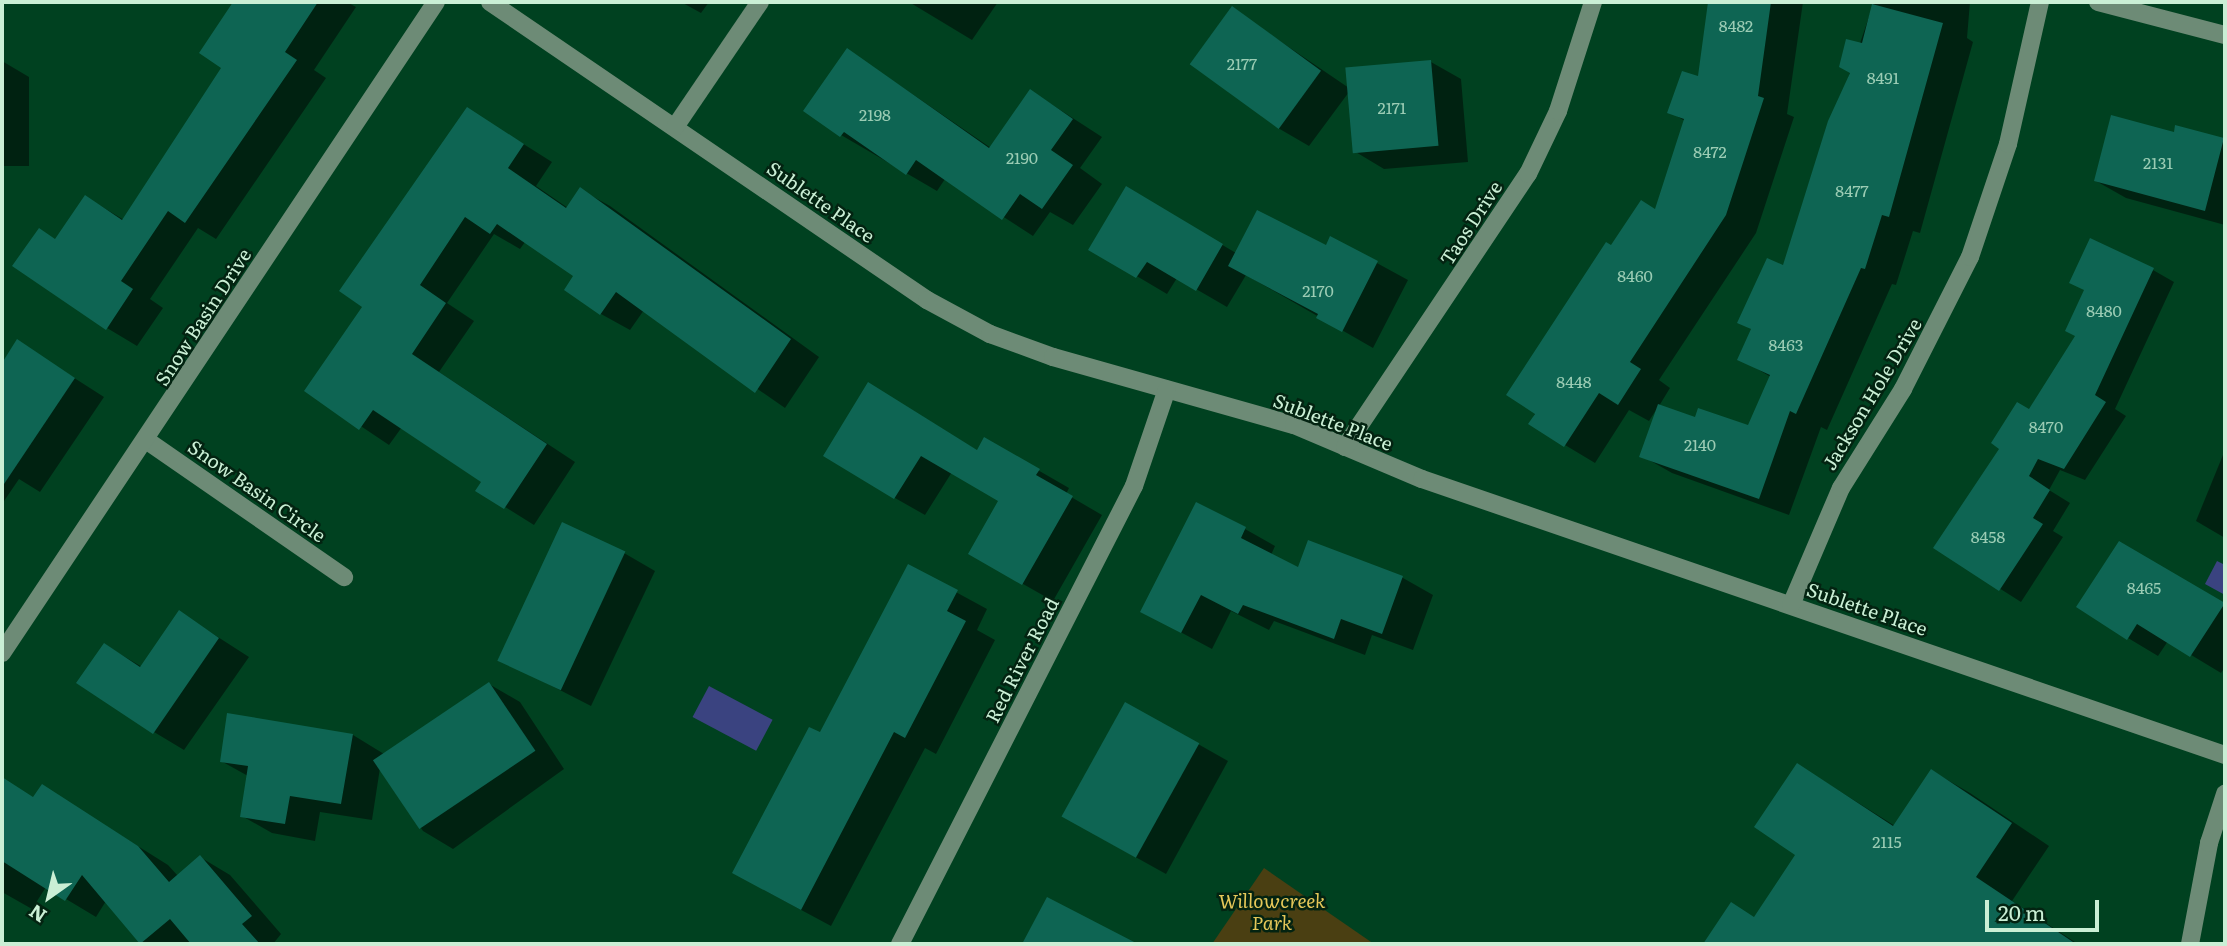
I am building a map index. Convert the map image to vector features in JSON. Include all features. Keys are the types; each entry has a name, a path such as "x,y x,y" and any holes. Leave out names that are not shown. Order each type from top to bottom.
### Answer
{"street":[{"name":"Snow Basin Drive","path":"2,653 436,2"},
{"name":"Sublette Place","path":"489,2 937,306 990,334 1053,357 1294,425 1422,480 2225,755"},
{"path":"675,127 760,2"},
{"name":"Taos Drive","path":"1345,447 1528,174 1558,111 1593,2"},
{"name":"Jackson Hole Drive","path":"1791,605 1841,488 1903,389 1970,257 2008,144 2039,2"},
{"path":"2098,2 2225,35"},
{"name":"Red River Road","path":"900,944 1134,486 1167,389"},
{"name":"Snow Basin Circle","path":"146,440 344,577"},
{"path":"2190,944 2209,843 2225,793"}],"green space":[{"name":"Willowcreek Park","path":"1264,868 1374,944 1212,944"}],"water":[{"path":"2217,561 2225,565 2225,595 2205,584"},
{"path":"709,686 773,720 756,751 693,717"}],"building":[{"path":"233,2 318,2 285,52 297,60 185,223 168,211 121,281 133,289 106,330 12,266 39,228 55,239 85,195 122,220 221,68 199,53"},
{"path":"1708,2 1771,2 1758,96 1764,98 1726,215 1630,362 1641,369 1618,405 1599,393 1564,447 1528,424 1535,414 1506,395 1606,242 1611,245 1641,200 1655,209 1684,119 1667,113 1682,71 1698,76"},
{"path":"1872,4 1943,23 1889,217 1882,215 1865,269 1861,268 1796,414 1790,411 1759,499 1639,457 1658,404 1695,417 1698,408 1748,425 1770,375 1737,360 1751,329 1737,323 1767,258 1783,265 1828,121 1850,73 1839,67 1846,39 1862,43"},
{"path":"1232,6 1321,71 1279,129 1190,64"},
{"path":"847,48 989,148 1030,89 1073,119 1051,150 1073,165 1042,209 1020,194 1002,220 916,160 906,175 844,132 840,137 803,111"},
{"path":"1431,60 1438,146 1353,153 1345,67"},
{"path":"467,107 524,144 508,168 566,208 580,187 791,339 755,393 616,292 600,315 564,290 573,276 497,224 490,234 465,217 420,285 446,303 412,354 547,444 504,509 475,491 481,482 373,410 359,430 304,391 362,307 339,291"},
{"path":"2111,115 2174,132 2175,125 2224,138 2205,211 2094,181"},
{"path":"1126,186 1223,244 1196,291 1147,262 1136,278 1088,250"},
{"path":"1257,210 1326,245 1330,236 1378,261 1342,332 1316,318 1318,314 1228,266"},
{"path":"2090,238 2154,268 2095,395 2106,402 2064,469 2038,459 2029,476 2050,490 2033,518 2043,524 1999,591 1933,548 1999,449 1991,443 2017,402 2029,409 2075,336 2065,331 2084,290 2069,283"},
{"path":"17,339 75,378 2,487 2,363"},
{"path":"868,382 977,450 984,437 1040,469 1036,475 1073,496 1022,585 968,554 998,501 921,456 894,499 823,456"},
{"path":"1196,502 1246,527 1241,538 1298,567 1308,540 1403,576 1382,634 1341,619 1334,639 1243,605 1238,614 1201,595 1181,633 1140,612"},
{"path":"562,522 625,552 561,690 497,661"},
{"path":"2119,541 2225,603 2190,657 2137,624 2127,640 2076,607"},
{"path":"908,564 958,590 947,611 966,621 905,738 894,732 801,910 732,873 809,727 820,732"},
{"path":"179,610 219,638 153,734 76,683 104,643 140,667"},
{"path":"489,682 535,751 419,829 373,760"},
{"path":"1125,702 1199,743 1136,858 1061,817"},
{"path":"227,713 353,734 341,804 290,796 285,824 240,817 248,766 220,762"},
{"path":"1797,763 1893,826 1931,769 2012,823 1976,877 2076,944 1703,944 1731,902 1754,917 1795,855 1754,827"},
{"path":"2,777 33,797 42,784 138,846 169,882 200,855 252,916 242,924 260,944 191,944 170,919 140,944 82,875 65,901 2,861"},
{"path":"1047,897 1138,944 1022,944"}]}
